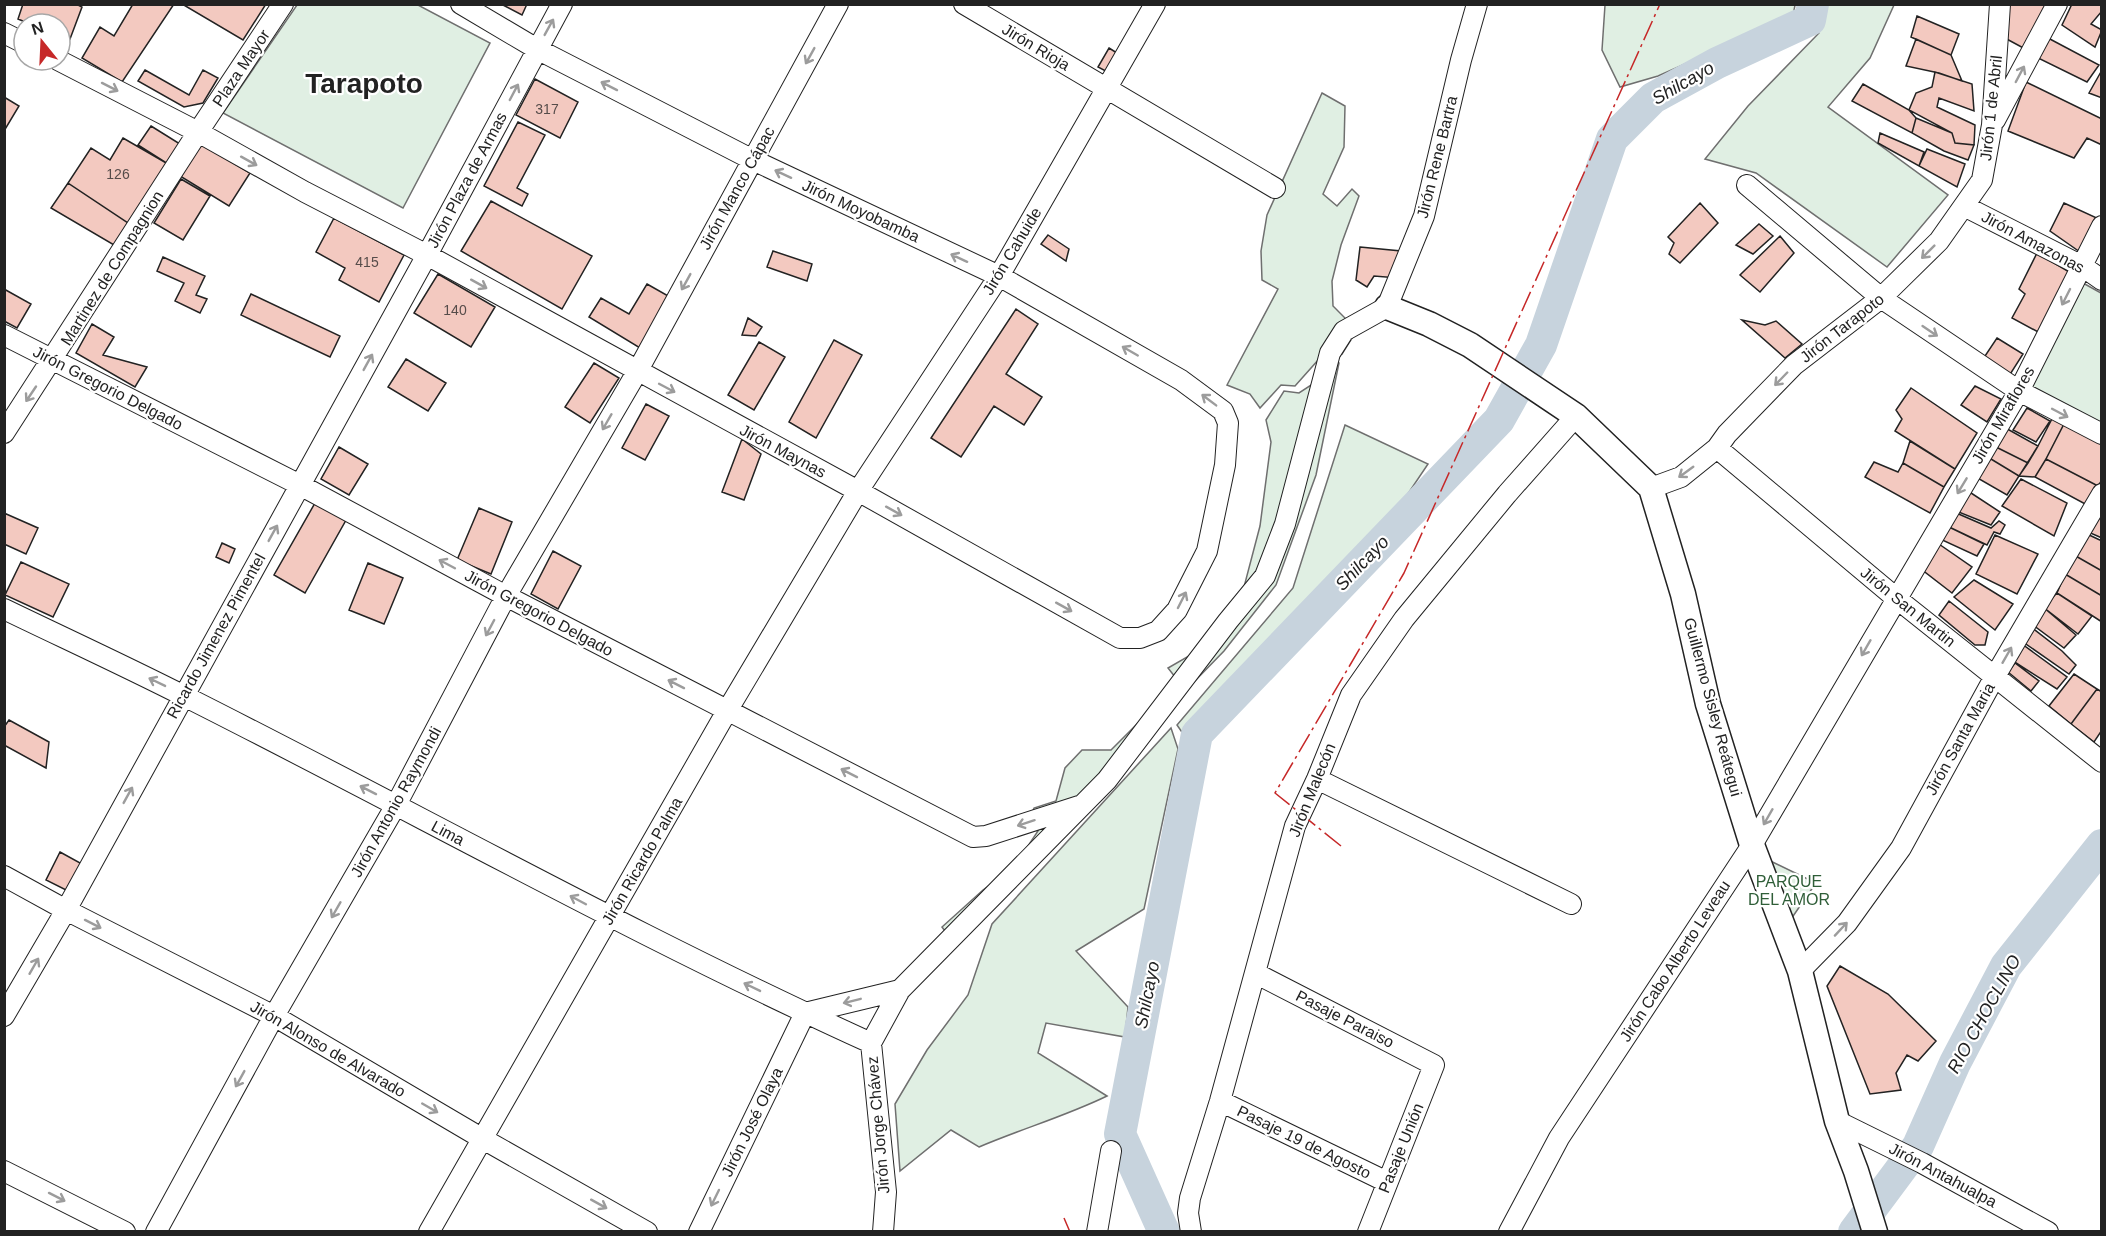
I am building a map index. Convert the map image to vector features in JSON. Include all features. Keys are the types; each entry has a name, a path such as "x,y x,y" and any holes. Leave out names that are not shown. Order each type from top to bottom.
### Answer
{"main road":[{"name":"Guillermo Sisley Reátegui","path":"1387,307 1429,324 1470,345 1576,416 1651,488 1683,594 1708,704 1752,845 1800,971 1837,1121 1856,1171 1873,1228"}],"street":[{"name":"Plaza Mayor","path":"198,132 283,4"},
{"path":"461,4 537,49"},
{"name":"Jirón Plaza de Armas","path":"72,67 427,255 562,4"},
{"name":"Jirón Manco Cápac","path":"637,372 838,4"},
{"name":"Jirón Rioja","path":"964,4 1275,188"},
{"name":"Jirón Cahuide","path":"858,491 999,276 1155,4"},
{"name":"Jirón Rene Bartra","path":"1387,307 1424,216 1461,60 1478,4"},
{"name":"Jirón 1 de Abril","path":"1964,206 1982,180 1992,125 2000,4"},
{"path":"1992,125 2057,4"},
{"name":"Jirón Moyobamba","path":"537,49 753,160 999,276 1181,380 1223,411 1228,423 1225,465 1207,551 1177,610 1158,631 1140,638"},
{"name":"Martinez de Compagnion","path":"4,433 198,132"},
{"path":"1747,185 1881,298 2019,391 2102,434"},
{"name":"Jirón Amazonas","path":"1964,206 2082,266 2102,280"},
{"name":"Jirón Tarapoto","path":"1651,488 1681,477 1717,448 1726,434 1794,365 1881,298 1939,241 1964,206"},
{"name":"Jirón Miraflores","path":"1896,598 2019,391 2102,226"},
{"name":"Jirón Maynas","path":"427,255 858,491 1120,638 1140,638"},
{"name":"Ricardo Jimenez Pimentel","path":"4,1016 66,910 427,255"},
{"name":"Jirón Jorge Chávez","path":"883,1232 886,1192 871,1043 900,990 1107,780 1265,576 1284,524 1330,353 1344,332 1387,307"},
{"name":"Jirón Gregorio Delgado","path":"4,335 300,485 506,596 973,837 987,836 1082,805"},
{"name":"Jirón Antonio Raymondi","path":"156,1232 274,1016 396,805 506,596 637,372"},
{"name":"Jirón Malecón","path":"1191,1232 1188,1213 1190,1198 1220,1101 1295,826 1351,695 1404,619 1507,494 1576,416"},
{"name":"Jirón San Martin","path":"1717,448 1994,678 2102,762"},
{"name":"Jirón Ricardo Palma","path":"429,1232 727,711 858,491"},
{"name":"Jirón Santa Maria","path":"1800,971 1847,923 1901,848 1994,678 2102,494"},
{"name":"Jirón Cabo Alberto Leveau","path":"1509,1232 1559,1138 1752,845 1896,598"},
{"name":"Lima","path":"4,609 183,695 610,917 871,1043"},
{"path":"1317,779 1570,904"},
{"name":"Jirón Alonso de Alvarado","path":"4,876 274,1016 647,1232"},
{"name":"Pasaje Paraiso","path":"1255,973 1434,1065"},
{"path":"805,1013 900,990"},
{"name":"Jirón José Olaya","path":"699,1232 805,1013"},
{"name":"Pasaje Unión","path":"1368,1232 1434,1065"},
{"name":"Pasaje 19 de Agosto","path":"1220,1101 1388,1182"},
{"name":"Jirón Antahualpa","path":"1837,1121 1922,1163 2048,1232"},
{"path":"1097,1232 1111,1151"},
{"path":"4,1171 125,1232"}],"green space":[{"path":"1605,4 1795,5 1793,16 1658,76 1620,87 1602,50"},
{"path":"297,5 418,5 490,43 403,208 223,113"},
{"path":"1822,5 1894,5 1870,58 1828,107 1948,195 1887,267 1756,173 1705,159 1748,106 1819,33"},
{"path":"1322,93 1345,106 1344,147 1323,194 1337,206 1352,189 1359,196 1341,245 1332,281 1333,306 1349,322 1352,338 1342,354 1328,349 1295,386 1281,385 1260,408 1250,394 1227,385 1278,289 1262,280 1261,251 1267,215"},
{"path":"2083,283 2101,293 2101,430 2028,387"},
{"path":"1333,357 1339,363 1316,475 1276,585 1224,651 948,935 942,927 1022,855 1038,831 1026,827 1034,808 1056,801 1065,768 1082,750 1111,750 1179,682 1168,668 1189,656 1244,587 1260,526 1271,442 1266,420 1284,391 1299,393 1322,378"},
{"path":"1345,425 1428,464 1395,513 1252,661 1186,738 1177,725 1293,588"},
{"path":"1171,728 1178,749 1144,909 1076,951 1128,1007 1125,1037 1046,1023 1038,1053 1107,1096 979,1147 951,1130 900,1171 895,1104 927,1050 968,995 992,924"},
{"name":"PARQUE DEL AMOR","path":"1758,855 1816,883 1782,932"}],"building":[{"path":"23,4 76,4 82,7 72,34 72,12 20,12"},
{"path":"133,4 174,4 122,82 82,58 100,27 114,36"},
{"path":"182,4 266,4 243,40"},
{"path":"501,4 527,4 522,15"},
{"path":"2010,4 2052,4 2027,50 2003,37"},
{"path":"2072,4 2102,4 2102,11 2091,24 2102,30 2095,47 2062,25"},
{"path":"1917,16 1959,34 1951,55 1911,37"},
{"path":"2048,38 2099,65 2087,82 2036,57"},
{"path":"1916,39 1951,55 1962,81 1906,66"},
{"path":"1109,48 1125,58 1115,76 1098,67"},
{"path":"145,70 189,95 203,70 218,78 203,103 184,107 138,81"},
{"path":"2102,70 2102,98 2089,93"},
{"path":"1935,72 1972,84 1974,111 1939,98 1937,107 1975,125 1974,145 1955,143 1952,133 1909,110 1916,93 1932,87"},
{"path":"535,79 578,102 560,138 516,115"},
{"path":"2026,82 2102,119 2102,145 2087,138 2074,158 2008,131"},
{"path":"1863,84 1909,110 1916,118 1912,133 1852,101"},
{"path":"4,97 19,106 4,131"},
{"path":"1916,118 1952,133 1955,143 1974,145 1968,160 1944,151 1912,133"},
{"path":"518,122 545,135 517,188 528,194 522,206 484,186"},
{"path":"151,126 180,144 168,164 138,145"},
{"path":"1880,133 1924,152 1919,166 1878,143"},
{"path":"123,138 168,164 128,223 68,183 91,148 110,160"},
{"path":"200,143 250,173 229,206 180,176"},
{"path":"1927,149 1965,164 1957,187 1919,166"},
{"path":"181,179 210,196 183,240 154,223"},
{"path":"68,183 128,223 114,245 51,208"},
{"path":"491,201 592,256 562,309 461,251"},
{"path":"1700,203 1718,223 1680,263 1669,254 1674,243 1668,237"},
{"path":"2064,203 2099,219 2080,252 2050,231"},
{"path":"334,218 404,255 379,302 339,280 345,268 316,252"},
{"path":"1759,224 1773,236 1753,254 1736,245"},
{"path":"1048,235 1069,249 1066,261 1041,244"},
{"path":"1780,236 1794,253 1760,292 1740,275"},
{"path":"1360,247 1401,251 1398,278 1374,276 1367,287 1356,280"},
{"path":"773,251 812,264 807,281 767,267"},
{"path":"2037,253 2071,273 2040,333 2012,318 2025,294 2019,289"},
{"path":"163,257 205,276 196,295 207,299 200,313 175,301 184,283 157,271"},
{"path":"438,274 495,307 471,347 414,313"},
{"path":"647,284 670,297 640,348 589,317 601,298 629,314"},
{"path":"4,289 31,304 17,328 4,321"},
{"path":"251,294 340,336 330,357 241,315"},
{"path":"1016,309 1038,324 1006,374 1042,397 1024,425 994,406 961,457 931,438"},
{"path":"748,318 762,327 756,336 742,335"},
{"path":"1742,320 1765,325 1776,321 1802,344 1785,358"},
{"path":"92,324 114,337 103,355 147,367 135,387 76,353"},
{"path":"1997,338 2023,354 2009,376 1983,359"},
{"path":"834,340 862,355 816,438 789,422"},
{"path":"759,342 785,357 754,410 728,395"},
{"path":"406,359 446,383 428,411 388,387"},
{"path":"594,363 619,378 590,423 565,407"},
{"path":"1975,386 2001,399 1987,422 1961,405"},
{"path":"1911,388 1977,433 1955,469 1895,431 1902,419 1896,410"},
{"path":"646,404 669,416 645,460 622,448"},
{"path":"2027,408 2050,421 2036,442 2013,430"},
{"path":"2055,413 2066,420 2046,459 2035,477 2019,476 2038,446"},
{"path":"2066,420 2102,439 2102,480 2098,486 2046,459"},
{"path":"2002,426 2038,446 2028,463 1992,445"},
{"path":"742,439 761,454 744,500 722,492"},
{"path":"1910,441 1955,469 1944,487 1903,463"},
{"path":"1992,445 2028,463 2019,476 1986,456"},
{"path":"339,447 368,464 349,495 321,479"},
{"path":"1986,456 2019,476 2007,495 1974,476"},
{"path":"2046,459 2098,486 2087,505 2035,477"},
{"path":"1874,462 1898,472 1903,463 1944,487 1930,513 1865,477"},
{"path":"2021,479 2067,503 2054,536 2002,506"},
{"path":"1968,491 2000,512 1991,525 1956,511"},
{"path":"319,496 350,513 305,593 274,575"},
{"path":"479,508 512,522 491,574 457,560"},
{"path":"1954,512 1991,528 1999,521 2005,525 2000,534 1994,532 1987,545 1947,526"},
{"path":"4,513 38,528 26,554 4,544"},
{"path":"2098,513 2102,515 2102,538 2088,532"},
{"path":"1947,526 1984,544 1977,556 1940,539"},
{"path":"2087,534 2102,541 2102,571 2074,555"},
{"path":"1995,535 2038,554 2017,594 1976,574"},
{"path":"1936,542 1972,567 1952,593 1921,569"},
{"path":"222,543 235,549 229,563 216,557"},
{"path":"553,551 581,566 558,609 531,594"},
{"path":"2074,555 2102,571 2102,596 2065,574"},
{"path":"21,562 69,584 53,617 5,595"},
{"path":"368,563 403,578 384,624 349,610"},
{"path":"2065,574 2102,596 2102,622 2057,593"},
{"path":"1974,580 2013,604 1995,630 1954,597"},
{"path":"2057,593 2092,616 2078,634 2043,607"},
{"path":"1949,601 1988,632 1985,645 1975,645 1939,615"},
{"path":"2043,607 2076,635 2064,648 2033,625"},
{"path":"2031,627 2076,665 2069,674 2023,642"},
{"path":"2022,644 2067,677 2057,689 2013,661"},
{"path":"2015,663 2039,681 2031,691 2008,672"},
{"path":"2074,674 2097,689 2071,724 2049,706"},
{"path":"2097,689 2102,692 2102,730 2094,742 2071,724"},
{"path":"9,720 49,742 46,768 4,745 4,727"},
{"path":"60,852 82,864 68,891 46,880"},
{"path":"1840,966 1888,994 1936,1041 1918,1061 1907,1055 1896,1073 1901,1090 1870,1094 1827,986"}],"waterway":[{"name":"Shilcayo","path":"1164,1232 1120,1134 1197,734 1499,420 1541,345 1612,139 1653,98 1717,63 1810,20 1813,4"},
{"name":"RIO CHOCLINO","path":"1854,1232 1918,1146 1955,1063 2006,966 2102,845"}],"power":[{"path":"1341,846 1275,793 1404,573 1660,4"},
{"path":"1064,1218 1070,1232"}],"district":[{"name":"Tarapoto","path":"364,83"}]}
